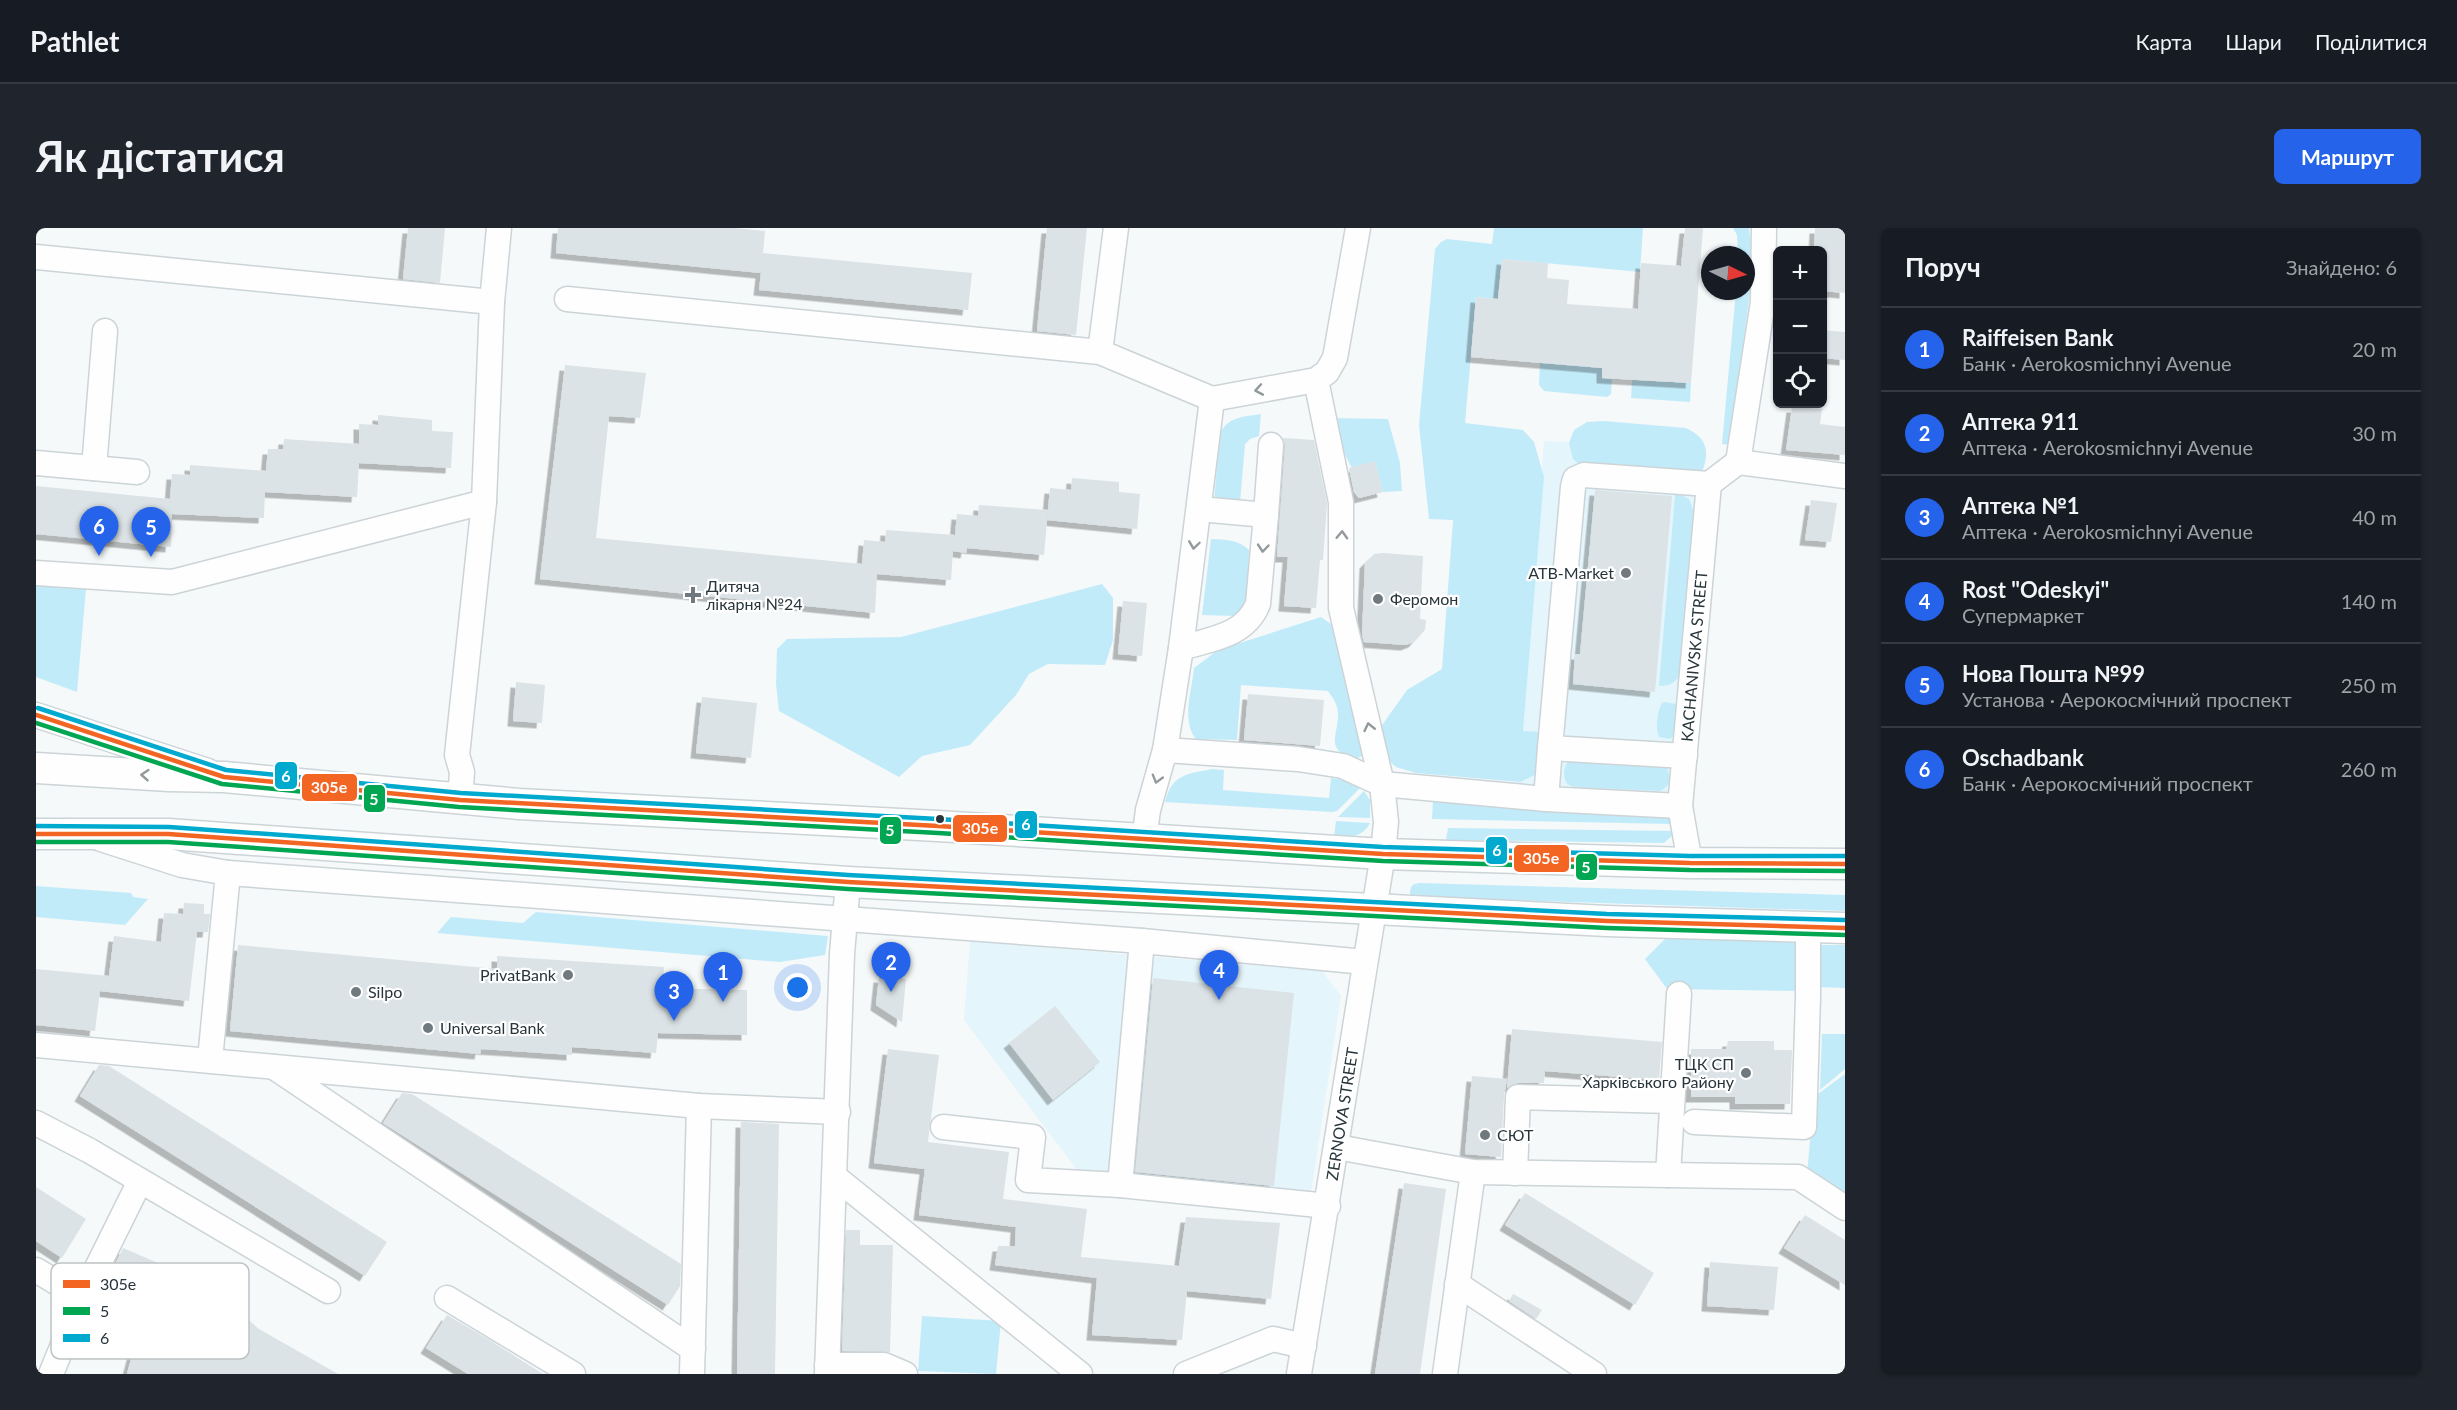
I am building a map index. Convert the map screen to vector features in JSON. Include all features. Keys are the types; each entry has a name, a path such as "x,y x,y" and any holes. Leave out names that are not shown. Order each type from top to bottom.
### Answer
{"main road":[{"path":"36,768 224,777 460,800 938,826 1383,854 1690,863 1845,864"},
{"path":"36,834 168,834 848,882 1607,921 1845,928"}],"street":[{"path":"460,800 462,771 457,755 483,502 492,302 500,228"},
{"path":"1100,352 1116,228"},
{"path":"567,299 1100,352 1212,399 1316,380 1327,372 1335,358 1358,228"},
{"path":"1738,462 1763,302 1764,228"},
{"path":"36,257 492,302"},
{"path":"94,468 105,331"},
{"name":"ZERNOVA STREET","path":"1299,1374 1375,910 1386,822 1382,784 1341,608 1341,502 1316,380"},
{"path":"1144,840 1148,810 1165,750 1181,648 1212,399"},
{"path":"1181,648 1231,633 1246,624 1253,616 1258,604 1271,445"},
{"path":"1546,799 1575,478 1584,475 1708,484 1738,462 1845,476"},
{"path":"36,463 138,472"},
{"name":"KACHANIVSKA STREET","path":"1690,863 1680,806 1708,484"},
{"path":"36,573 172,582 483,502"},
{"path":"1199,509 1266,515"},
{"path":"36,715 224,777"},
{"path":"1551,748 1685,756"},
{"path":"1165,750 1298,759 1342,765 1382,784 1546,799 1680,806"},
{"path":"87,835 183,864 228,873 1142,941 1365,962"},
{"path":"210,1060 228,873"},
{"path":"848,882 827,1370 884,1365 905,1374"},
{"path":"1695,1122 1804,1127 1808,927"},
{"path":"1120,1185 1142,941"},
{"path":"1668,1175 1679,994"},
{"path":"36,1045 699,1106 838,1112"},
{"path":"273,1066 693,1349"},
{"path":"1515,1173 1518,1097 1672,1101"},
{"path":"692,1374 699,1106"},
{"path":"36,1123 90,1151 328,1291"},
{"path":"944,1127 1033,1137 1028,1180 1120,1185 1328,1206"},
{"path":"1337,1147 1473,1172 1798,1177 1845,1208"},
{"path":"1445,1374 1473,1172"},
{"path":"835,1177 1080,1374"},
{"path":"99,1263 140,1181"},
{"path":"36,1270 51,1279"},
{"path":"1456,1284 1594,1374"},
{"path":"447,1298 573,1374"},
{"path":"1186,1374 1273,1339 1304,1346"},
{"path":"51,1374 57,1359"}],"shaded area":[{"path":"1494,228 1643,228 1640,272 1502,259 1498,299 1476,297 1465,423 1523,430 1534,442 1544,477 1523,731 1542,732 1537,774 1520,782 1416,773 1396,767 1388,760 1380,728 1407,690 1442,669 1453,520 1429,519 1419,425 1435,249 1447,239 1492,244"},
{"path":"1733,228 1749,228 1751,246 1738,246 1737,235"},
{"path":"1735,300 1749,300 1729,445 1722,444"},
{"path":"1540,362 1602,368 1602,378 1612,379 1611,394 1607,397 1544,391 1539,385"},
{"path":"1632,380 1691,383 1690,402 1631,398"},
{"path":"1261,414 1259,436 1250,439 1245,444 1240,503 1214,501 1220,433 1232,420"},
{"path":"1332,418 1388,419 1400,463 1402,491 1383,492 1375,462 1352,468 1330,427"},
{"path":"1604,421 1686,428 1698,436 1705,446 1706,458 1702,472 1584,468 1573,459 1569,443 1574,430 1587,422"},
{"path":"1544,441 1704,448 1674,794 1518,786"},
{"path":"1675,495 1689,499 1695,515 1682,672 1673,683 1659,686"},
{"path":"1211,539 1236,542 1249,550 1247,602 1236,616 1202,615"},
{"path":"1102,584 1113,598 1113,640 1105,665 1048,664 1029,674 1016,695 970,745 922,756 899,777 779,711 776,684 777,649 787,639 901,637"},
{"path":"36,585 86,589 77,692 36,677"},
{"path":"1321,617 1331,624 1344,650 1365,755 1352,760 1338,751 1335,741 1338,711 1328,691 1241,685 1237,740 1196,739 1188,714 1194,668 1218,650"},
{"path":"1662,703 1676,704 1678,709 1676,733 1670,739 1659,737 1657,729 1659,711"},
{"path":"1571,759 1659,764 1667,768 1669,782 1660,791 1574,787 1567,784 1564,777 1566,764"},
{"path":"1212,769 1224,770 1223,790 1329,798 1331,778 1351,781 1361,787 1337,811 1332,812 1165,802 1176,781 1188,774"},
{"path":"1364,791 1370,800 1370,818 1338,817"},
{"path":"1433,800 1667,817 1671,824 1432,819"},
{"path":"1336,821 1370,823 1359,834 1350,837 1334,837"},
{"path":"1448,828 1673,831 1673,835 1664,843 1446,840"},
{"path":"1419,883 1845,895 1845,911 1414,897 1410,894 1411,887"},
{"path":"36,886 131,893 133,897 148,899 125,925 36,917"},
{"path":"536,912 828,936 825,955 780,962 437,933 451,917 523,923"},
{"path":"1668,936 1799,943 1799,991 1667,989 1645,959"},
{"path":"970,941 1322,971 1341,996 1310,1200 1077,1170 964,1020"},
{"path":"1818,945 1845,945 1845,988 1816,987"},
{"path":"1822,1034 1845,1034 1845,1069 1820,1090"},
{"path":"1845,1074 1845,1198 1807,1174 1814,1097"},
{"path":"922,1316 1001,1321 996,1374 918,1371"}],"building":[{"path":"408,228 445,228 440,283 403,279"},
{"path":"558,228 733,228 765,231 763,253 972,273 968,310 759,290 761,273 556,253"},
{"path":"1047,228 1087,228 1076,335 1037,331"},
{"path":"1685,228 1703,228 1691,383 1602,378 1602,368 1471,357 1476,297 1498,299 1502,259 1548,263 1547,278 1569,280 1567,304 1638,309 1641,263 1681,266"},
{"path":"1815,228 1845,228 1845,293 1827,291 1827,246 1814,246"},
{"path":"1827,330 1845,332 1845,360 1827,358"},
{"path":"565,365 646,373 640,418 609,416 596,538 862,564 864,540 885,542 886,530 955,535 957,514 978,516 979,505 1048,510 1044,555 967,548 966,553 953,551 951,580 877,574 875,613 540,579"},
{"path":"1792,408 1822,409 1820,424 1845,427 1845,455 1786,450"},
{"path":"378,415 432,420 432,431 453,432 451,468 359,463 357,497 265,492 264,518 172,514 171,547 36,534 36,486 170,499 172,474 190,475 190,465 266,471 268,449 283,449 284,439 359,444 359,424 378,425"},
{"path":"1283,438 1314,440 1327,503 1323,560 1320,560 1316,608 1284,606 1288,557 1277,557 1285,446"},
{"path":"1375,461 1383,492 1359,498 1354,492 1349,468"},
{"path":"1072,478 1119,482 1119,492 1140,494 1137,529 1047,520 1050,488 1071,490"},
{"name":"ATB-Market","path":"1595,490 1672,496 1655,692 1573,684 1575,654 1580,654"},
{"path":"1811,500 1837,503 1831,542 1805,540"},
{"path":"1374,554 1423,556 1420,619 1426,620 1425,630 1414,642 1406,645 1364,642 1362,635 1365,563"},
{"path":"1123,601 1147,603 1142,656 1118,654"},
{"path":"516,682 545,685 542,723 513,721"},
{"path":"1248,694 1324,700 1320,746 1244,740"},
{"path":"702,697 757,703 751,758 696,753"},
{"path":"184,903 204,904 204,914 210,914 208,932 197,932 189,1001 100,991 95,1031 36,1025 36,969 109,976 114,936 161,942 164,913 183,914"},
{"path":"238,945 497,969 497,956 664,967 662,988 747,990 747,1035 658,1033 656,1053 572,1047 572,1055 481,1049 480,1054 230,1031"},
{"path":"879,977 906,979 902,1022 876,1005"},
{"path":"1153,978 1294,993 1274,1186 1135,1172"},
{"path":"1055,1006 1100,1062 1053,1100 1009,1043"},
{"path":"1512,1029 1662,1042 1659,1080 1545,1071 1544,1083 1518,1083 1507,1088"},
{"name":"ТЦК СП Харківського Району","path":"1728,1041 1774,1041 1774,1050 1792,1050 1790,1104 1735,1104 1735,1097 1691,1097 1691,1049 1726,1049"},
{"path":"888,1049 939,1055 928,1142 1009,1152 1003,1199 1087,1209 1081,1257 1179,1266 1186,1217 1280,1223 1271,1299 1187,1291 1182,1340 1092,1335 1097,1278 995,1265 998,1246 1015,1246 1016,1227 919,1215 925,1169 874,1163"},
{"path":"99,1065 109,1066 387,1242 365,1276 80,1096"},
{"name":"СЮТ","path":"1472,1076 1507,1079 1501,1157 1465,1154"},
{"path":"402,1093 412,1094 681,1264 680,1286 668,1305 383,1123"},
{"path":"741,1122 779,1124 775,1374 737,1374"},
{"path":"1404,1183 1446,1189 1420,1374 1375,1374"},
{"path":"36,1187 86,1219 62,1258 36,1241"},
{"path":"1525,1193 1654,1273 1635,1305 1505,1225"},
{"path":"1805,1215 1845,1240 1845,1285 1784,1248"},
{"path":"846,1230 860,1230 860,1245 893,1245 890,1352 842,1351"},
{"path":"123,1248 158,1263 116,1263"},
{"path":"1710,1262 1778,1267 1774,1310 1707,1306"},
{"path":"1513,1294 1542,1310 1536,1319 1509,1301"},
{"path":"447,1315 543,1374 468,1374 426,1348"},
{"path":"249,1320 259,1329 338,1374 127,1374 131,1359 249,1359"}],"transit line":[{"name":"6","path":"38,708 226,770 461,793 938,819 1383,847 1690,856 1845,856"},
{"name":"305e","path":"36,715 224,777 460,800 938,826 1383,854 1690,863 1845,864"},
{"name":"5","path":"36,723 222,784 459,807 938,833 1383,861 1690,870 1845,871"},
{"name":"6","path":"36,826 169,827 848,875 1607,914 1845,920"},
{"name":"305e","path":"36,834 168,834 848,882 1607,921 1845,928"},
{"name":"5","path":"36,842 168,842 848,889 1607,928 1845,935"}],"place":[{"name":"Oschadbank","path":"99,556"},
{"name":"Нова Пошта №99","path":"151,557"},
{"name":"ATB-Market","path":"1626,573"},
{"name":"Дитяча лікарня №24","path":"693,595"},
{"name":"Феромон","path":"1378,599"},
{"name":"PrivatBank","path":"568,975"},
{"name":"Silpo","path":"356,992"},
{"name":"Аптека 911","path":"891,992"},
{"name":"Rost \"Odeskyi\"","path":"1219,1000"},
{"name":"Raiffeisen Bank","path":"723,1002"},
{"name":"Аптека №1","path":"674,1021"},
{"name":"Universal Bank","path":"428,1028"},
{"name":"ТЦК СП Харківського Району","path":"1746,1073"},
{"name":"СЮТ","path":"1485,1135"}]}
